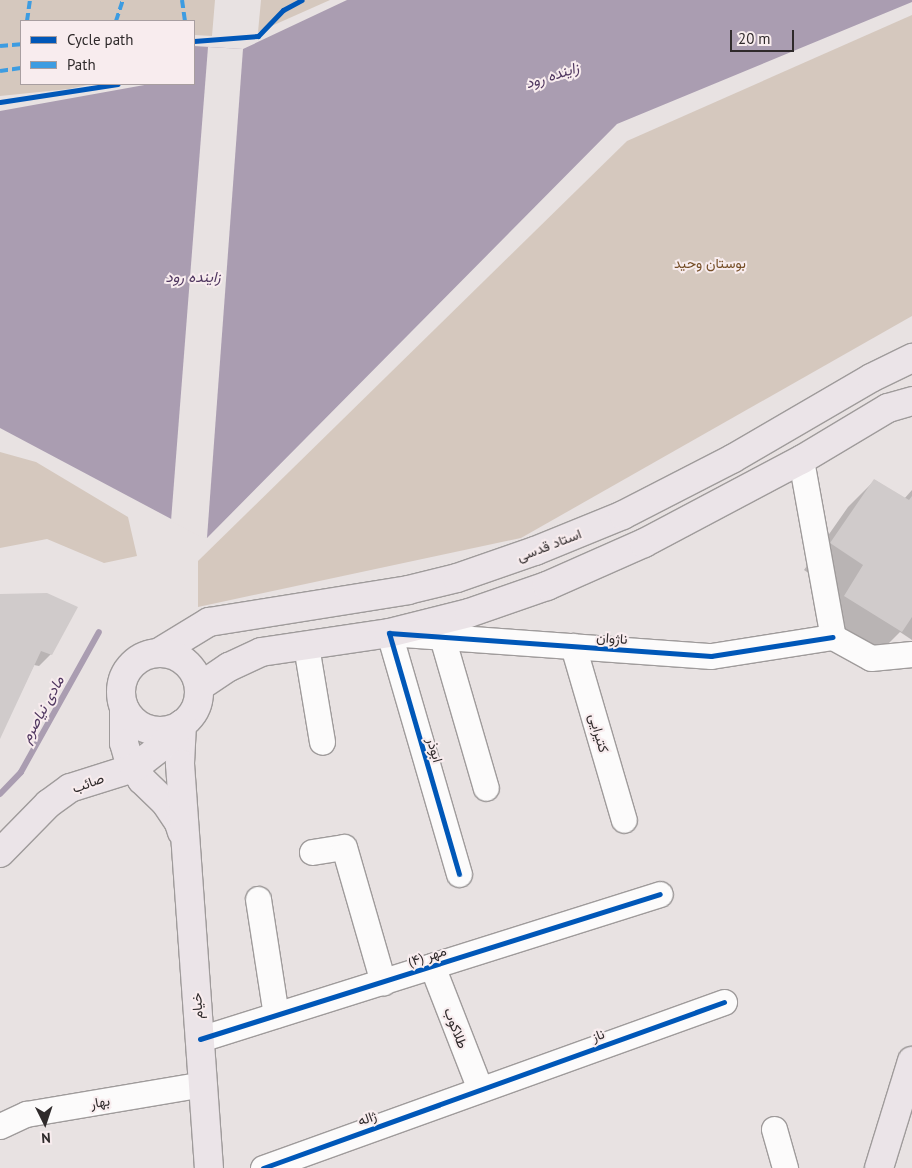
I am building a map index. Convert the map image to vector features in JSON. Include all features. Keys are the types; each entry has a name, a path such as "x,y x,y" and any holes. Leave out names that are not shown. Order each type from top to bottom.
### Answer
{"main road":[{"path":"912,360 905,369 904,382 912,392"},
{"name":"استاد قدسی","path":"158,653 210,622 408,590 457,578 535,552 622,515 720,465 871,378 912,360"},
{"path":"199,687 229,667 260,652 389,634 469,613 547,586 644,543 800,460 888,408 912,401"},
{"path":"124,708 132,719 143,727 156,730 170,730 182,724 196,708 199,687 189,666 169,654 158,653 145,656 135,662 126,672 121,690 124,708 124,743 128,757 142,780 165,802 179,823 186,845"},
{"path":"182,724 180,764 186,845"},
{"name":"صائب","path":"0,853 48,804 70,788 134,768 160,748 182,724"},
{"name":"خیام","path":"186,845 209,1168"},
{"path":"879,1168 912,1061"}],"street":[{"path":"800,460 833,637 872,658 912,654"},
{"name":"ناژوان","path":"389,634 711,656 833,637"},
{"name":"ابوذر","path":"389,634 459,874"},
{"path":"442,637 486,788"},
{"path":"306,646 322,742"},
{"name":"کتیرایی","path":"573,646 624,820"},
{"path":"312,852 344,847 383,982"},
{"name":"مهر (۴)","path":"200,1039 660,894"},
{"path":"258,899 276,1015"},
{"name":"طلاکوب","path":"432,966 480,1089"},
{"name":"ناز","path":"480,1089 724,1002"},
{"name":"بهار","path":"0,1126 26,1114 203,1084"},
{"name":"ژاله","path":"262,1168 480,1089"},
{"path":"774,1129 786,1168"}],"green space":[{"path":"0,0 215,0 212,36 195,35 195,20 20,20 20,85 87,85 69,89 0,96"},
{"path":"261,0 330,0 258,32"},
{"name":"بوستان وحید","path":"912,15 912,316 521,538 198,607 198,561 627,141"},
{"path":"0,452 36,462 128,517 137,556 104,563 47,539 0,548"}],"water":[{"name":"زاینده رود","path":"347,0 912,0 912,2 617,124 207,538 0,428 0,111 144,85 195,85 195,46 243,49"}],"pier":[{"path":"208,47 243,49 207,538 201,537 171,521"}],"building":[{"path":"874,479 909,500 912,496 912,617 902,632 844,596 863,565 830,543"},
{"path":"47,593 78,607 52,655 41,651 0,739 0,594"}],"waterway":[{"name":"مادی نیاصرم","path":"0,794 21,772 99,632"}],"marked path":[{"path":"27,20 30,0"},
{"path":"116,20 123,0"},
{"path":"182,0 185,20"},
{"path":"0,46 20,44"},
{"path":"0,71 20,68"}],"cycle path":[{"path":"195,41 258,36 283,10 302,0"},
{"path":"0,102 111,85"},
{"path":"459,874 389,633 711,656 833,637"},
{"path":"200,1039 660,894"},
{"path":"263,1168 724,1002"}]}
